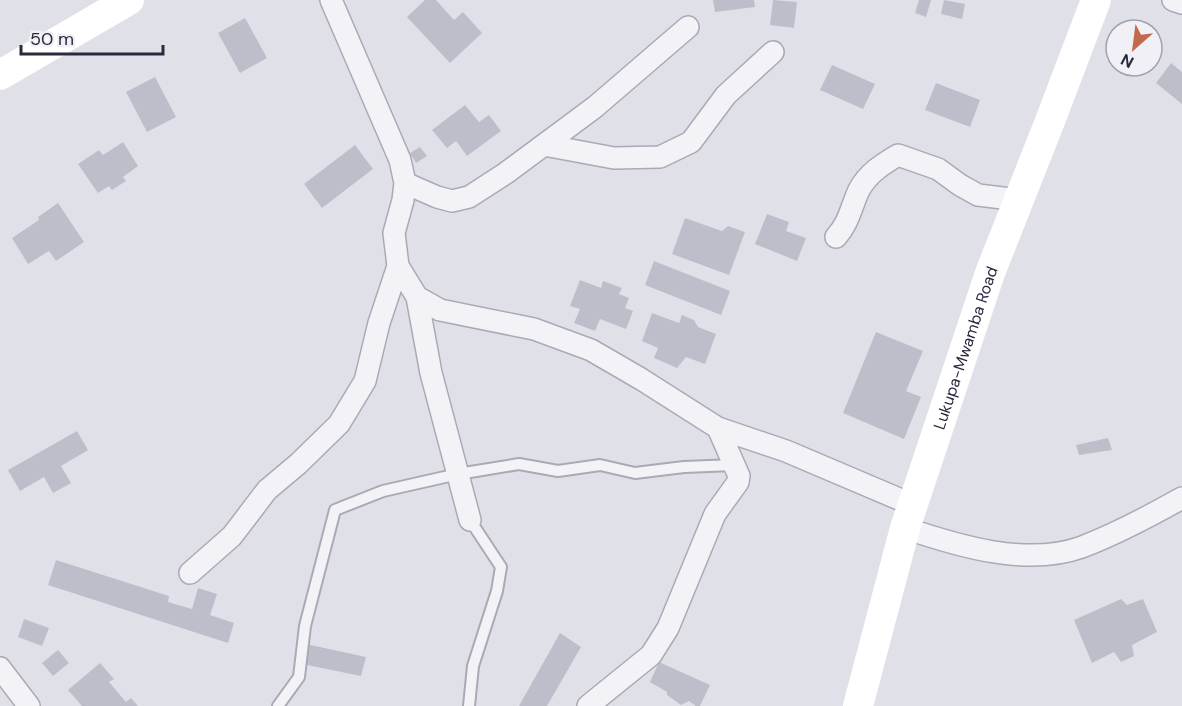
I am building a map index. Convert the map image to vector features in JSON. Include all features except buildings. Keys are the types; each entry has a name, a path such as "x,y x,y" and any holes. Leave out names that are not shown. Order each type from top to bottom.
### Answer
{"street":[{"path":"0,75 129,0"},
{"path":"331,0 400,160 405,183 394,233 398,266 417,297 431,373 470,520"},
{"name":"Lukupa-Mwamba Road","path":"858,706 909,517 990,273 1096,0"},
{"path":"1173,0 1182,3"},
{"path":"405,183 452,201 470,197 595,107 688,27"},
{"path":"544,145 614,158 660,158 691,142 726,95 773,52"},
{"path":"836,237 845,227 860,188 877,167 898,155 938,169 978,195 1019,200"},
{"path":"190,573 232,536 267,490 339,424 365,381 379,323 398,266"},
{"path":"417,297 440,310 534,329 591,350 718,428 786,451 909,517 946,542 994,552 1042,555 1080,547 1149,516 1182,498"},
{"path":"588,706 651,656 668,628 715,514 738,482 739,476 718,428"},
{"path":"1,670 29,706"}],"lane":[{"path":"278,706 299,676 305,626 335,510 383,491 458,474 519,465 558,471 600,465 635,473 684,467 734,465"},
{"path":"469,706 473,666 501,567 470,520"}]}
